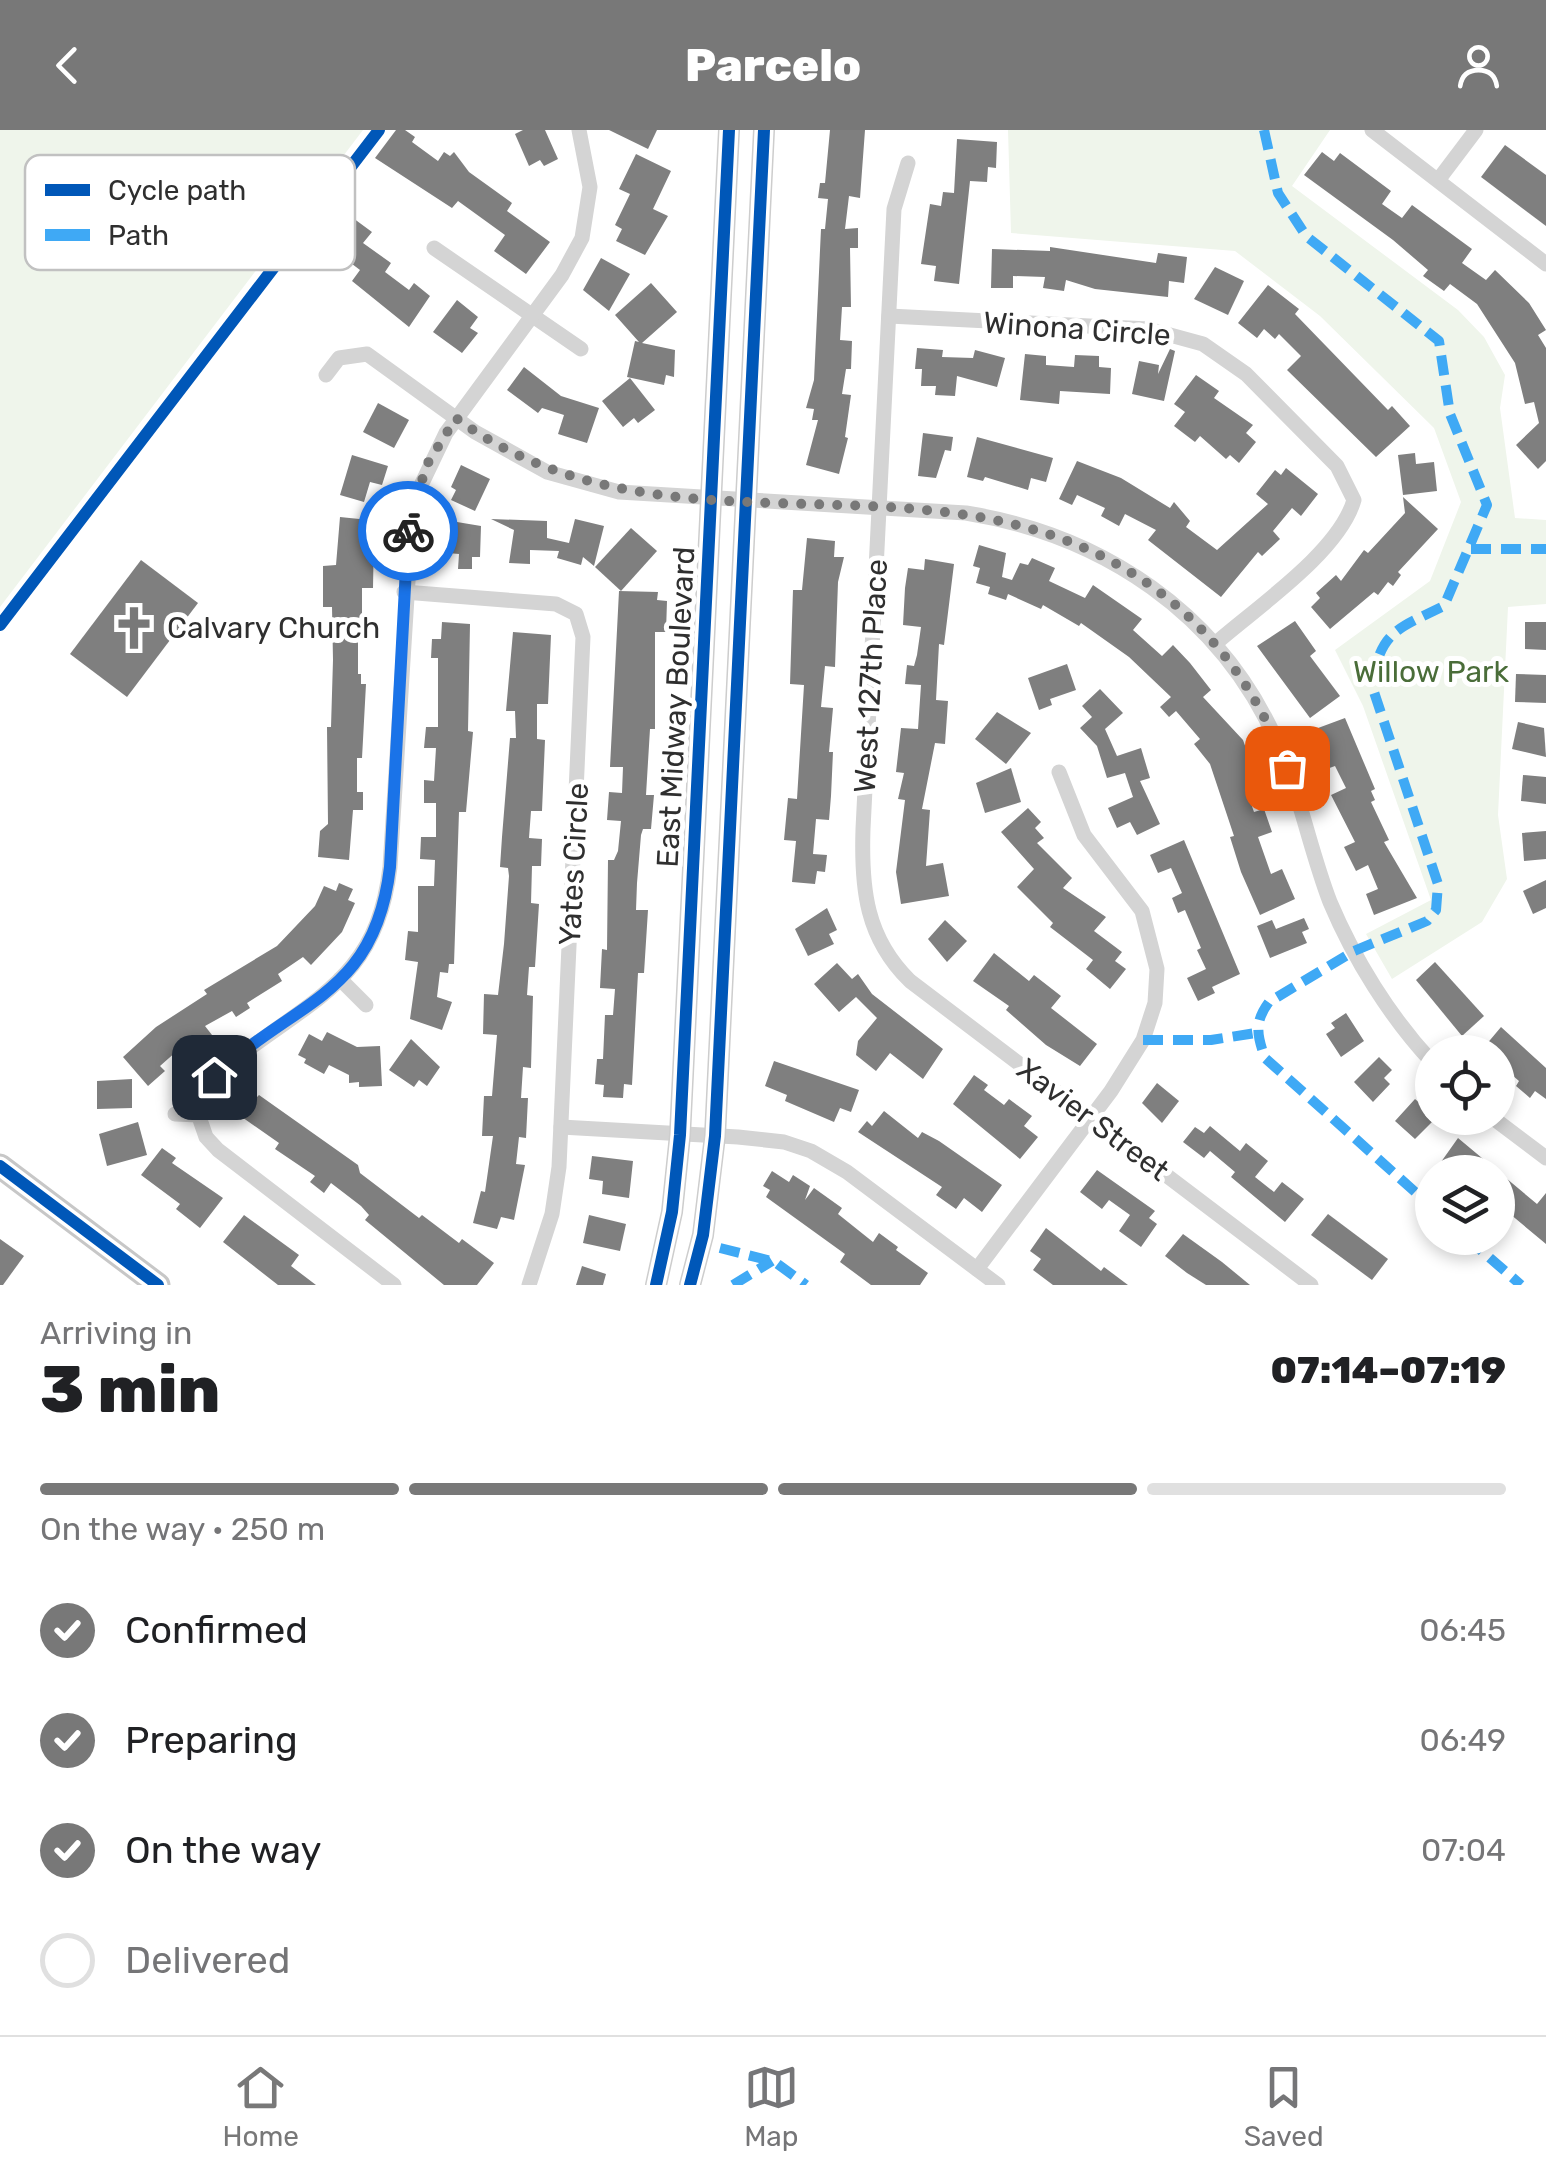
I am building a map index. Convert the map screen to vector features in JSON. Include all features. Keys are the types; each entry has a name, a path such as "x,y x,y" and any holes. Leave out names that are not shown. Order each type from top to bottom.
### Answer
{"main road":[{"name":"East Midway Boulevard","path":"656,1285 672,1212 680,1135 728,130"},
{"name":"East Midway Boulevard","path":"690,1285 703,1235 715,1136 764,130"},
{"path":"0,1166 158,1285"}],"street":[{"path":"394,1285 229,1160 206,1137 198,1115 201,1098 214,1077 340,979 373,939 386,900 413,502 426,466 456,418 568,265 586,223 590,187 579,130"},
{"path":"1372,130 1546,264"},
{"path":"1439,179 1476,130"},
{"name":"West 127th Place","path":"882,948 866,908 862,873 894,209 908,163"},
{"path":"434,248 582,349"},
{"name":"Winona Circle","path":"889,316 1148,329 1204,344 1246,374 1337,466 1354,500 1346,521 1326,546 1216,643"},
{"path":"326,375 338,358 360,352 456,418 547,472 619,492 1006,520 1080,544 1162,594 1216,643 1277,742 1330,901 1354,950 1415,1041"},
{"name":"Yates Circle","path":"404,592 524,598 581,608 583,677 561,1126 552,1214 529,1285"},
{"path":"977,1270 1144,1040 1155,1003 1157,968 1142,911 1084,835 1059,772"},
{"name":"Xavier Street","path":"882,948 910,981 1311,1285"},
{"path":"340,979 366,1006"},
{"path":"175,1114 198,1115"},
{"path":"561,1126 784,1142 821,1156 998,1285"},
{"path":"1515,1134 1546,1158"}],"green space":[{"path":"0,130 363,130 344,155 25,155 25,270 256,270 0,607"},
{"name":"Willow Park","path":"1008,130 1330,130 1292,186 1458,310 1484,337 1505,375 1500,408 1515,518 1546,520 1546,604 1508,607 1498,815 1507,879 1482,922 1392,979 1366,934 1431,900 1363,706 1335,650 1430,581 1461,502 1434,428 1320,316 1235,251 1011,233"}],"building":[{"path":"396,130 405,130 415,137 412,142 438,161 444,152 450,156 454,152 469,172 512,203 507,211 550,242 526,274 494,251 505,235 458,201 452,208 375,158"},
{"path":"545,130 558,159 544,166 540,160 529,166 515,134"},
{"path":"609,130 657,130 648,149"},
{"path":"830,130 865,130 860,198 849,196 845,229 858,228 858,248 850,248 851,307 842,307 840,340 852,341 851,369 846,369 842,394 851,395 845,437 848,438 839,474 806,465 818,420 812,420 814,409 806,408 814,380 821,229 825,229 828,199 818,198 820,183 825,183"},
{"path":"957,139 997,142 996,168 988,167 987,182 970,181 959,284 934,281 936,266 921,264 930,204 941,206 943,192 954,193"},
{"path":"1505,145 1546,175 1546,226 1481,177"},
{"path":"1322,152 1334,161 1340,153 1391,191 1382,204 1402,218 1412,205 1472,249 1462,263 1486,280 1495,270 1529,303 1546,330 1538,335 1546,348 1546,461 1538,469 1516,445 1539,423 1534,402 1525,404 1515,363 1477,304 1450,284 1444,291 1423,276 1428,270 1393,240 1304,175"},
{"path":"636,154 671,171 653,209 668,216 645,255 616,241 622,229 615,225 630,194 619,189"},
{"path":"355,220 372,232 363,243 391,263 385,272 409,290 414,283 430,296 409,327 352,281 360,270 355,266"},
{"path":"1050,247 1156,263 1158,253 1187,257 1184,283 1169,281 1168,297 1095,289 1066,280 1064,291 1043,288 1045,277 1013,276 1013,288 991,288 992,249 1050,251"},
{"path":"601,258 630,274 609,311 583,290"},
{"path":"1215,267 1244,281 1228,315 1194,299"},
{"path":"651,283 677,312 642,343 675,350 674,377 666,375 664,385 627,377 635,341 639,342 615,315"},
{"path":"1268,285 1299,309 1295,314 1388,410 1392,406 1410,426 1376,457 1287,370 1301,356 1279,334 1275,339 1264,329 1257,338 1238,323"},
{"path":"457,300 478,317 470,328 478,333 462,353 433,332"},
{"path":"917,348 943,350 942,357 973,358 975,350 1005,358 997,387 957,376 955,396 935,395 936,386 921,386 922,369 915,369"},
{"path":"1170,349 1175,351 1164,401 1132,394 1139,361 1159,365 1158,374"},
{"path":"1025,354 1046,356 1046,365 1074,367 1075,355 1099,356 1099,367 1111,368 1110,394 1060,391 1059,404 1020,400"},
{"path":"524,367 561,396 599,408 587,443 558,434 564,415 542,408 538,413 507,390"},
{"path":"1196,375 1219,391 1214,398 1253,425 1246,433 1256,442 1239,463 1230,455 1226,459 1200,436 1195,442 1174,426 1185,412 1174,404"},
{"path":"630,378 655,410 638,423 634,418 623,427 602,401"},
{"path":"378,403 409,420 394,448 363,432"},
{"path":"923,433 953,437 951,451 945,450 936,478 918,476"},
{"path":"977,437 1053,458 1046,482 1031,478 1028,490 985,477 983,481 967,477"},
{"path":"1415,453 1416,464 1434,462 1437,491 1403,495 1398,455"},
{"path":"352,455 388,466 382,485 370,482 364,502 340,495"},
{"path":"1077,461 1121,478 1170,508 1174,502 1190,521 1186,527 1217,550 1268,504 1256,494 1275,470 1281,475 1286,468 1318,494 1301,516 1292,508 1273,531 1280,539 1262,556 1258,552 1221,597 1148,540 1156,530 1125,514 1119,526 1101,516 1105,508 1077,495 1072,505 1059,499"},
{"path":"461,465 490,479 475,511 451,500 456,490 451,487"},
{"path":"1403,497 1438,529 1398,572 1401,575 1393,586 1388,582 1378,595 1374,592 1330,629 1311,607 1320,598 1316,593 1336,575 1341,581 1364,550 1368,553 1405,513"},
{"path":"340,517 369,520 368,532 374,532 373,588 362,588 362,622 370,622 369,641 358,641 358,674 361,684 366,684 362,758 357,758 357,792 363,792 363,810 353,810 349,860 318,857 320,831 328,824 327,727 331,727 333,660 332,607 323,607 323,566 336,565"},
{"path":"439,519 481,526 480,557 472,557 472,569 458,569 459,554 437,552"},
{"path":"491,519 547,521 547,538 569,543 575,519 604,526 594,566 583,557 581,565 557,558 559,551 530,550 530,564 509,563 514,530"},
{"path":"631,528 657,551 621,591 595,567"},
{"path":"807,538 835,541 834,557 844,557 838,582 835,667 825,666 821,707 833,708 829,752 833,752 829,820 816,819 813,854 827,855 825,872 817,871 815,884 792,882 796,841 784,840 788,798 797,799 804,685 790,684 793,590 802,590"},
{"path":"979,545 1006,553 1002,577 1012,580 1020,563 1028,565 1032,558 1055,568 1049,581 1085,598 1093,585 1142,619 1133,630 1162,656 1173,645 1190,663 1211,690 1203,697 1243,740 1258,782 1245,786 1254,812 1264,809 1272,832 1258,837 1271,874 1282,869 1295,899 1260,915 1241,872 1230,837 1234,836 1210,764 1194,744 1200,739 1176,711 1169,717 1160,707 1171,697 1129,657 1081,623 1079,626 1043,605 1041,609 1008,594 1006,600 988,594 990,587 976,583 980,568 973,566"},
{"path":"925,559 954,564 944,645 939,644 936,700 948,701 945,744 935,743 922,809 930,810 926,866 943,863 949,896 901,904 896,872 905,800 898,799 904,773 896,772 901,728 918,729 921,685 905,684 907,665 914,666 921,627 903,625 905,588 908,568 924,570"},
{"name":"Calvary Church","path":"141,560 198,603 127,697 70,654"},
{"path":"619,591 658,592 657,600 667,601 666,632 655,632 655,729 650,729 646,795 654,795 651,829 643,829 641,835 637,883 636,910 648,910 644,973 638,973 632,1085 624,1084 623,1098 603,1097 604,1085 595,1084 597,1059 603,1059 605,1015 613,1015 615,989 600,988 602,949 607,950 608,860 614,860 618,851 621,821 607,820 609,792 622,793 623,767 610,767"},
{"path":"1295,621 1316,651 1310,656 1340,696 1310,718 1257,646"},
{"path":"442,622 470,624 468,731 473,732 466,812 459,812 454,964 449,964 448,973 440,972 437,997 452,1002 442,1030 410,1019 418,962 405,960 408,931 418,932 418,886 434,886 435,860 420,859 421,837 436,837 436,803 424,803 424,780 434,781 436,748 424,748 426,727 438,727 438,658 431,658 432,639 441,639"},
{"path":"1525,622 1546,622 1546,650 1525,649"},
{"path":"513,632 551,635 548,704 537,704 537,739 545,740 542,811 531,811 529,838 542,839 541,866 532,866 531,903 539,904 535,967 529,967 527,995 533,996 531,1068 523,1067 521,1098 528,1098 526,1138 519,1137 516,1164 525,1165 514,1220 501,1217 497,1229 473,1223 481,1191 485,1192 493,1136 482,1136 484,1096 492,1096 497,1035 483,1034 484,994 498,995 504,944 509,876 508,868 500,867 510,738 516,738 515,711 506,711"},
{"path":"1067,664 1076,690 1050,699 1052,705 1039,710 1028,678"},
{"path":"1516,674 1546,675 1546,703 1515,702"},
{"path":"1100,689 1123,713 1105,729 1117,756 1141,748 1150,778 1140,781 1160,824 1137,835 1130,822 1117,828 1108,808 1133,797 1125,773 1107,778 1097,746 1080,728 1092,717 1082,706"},
{"path":"997,712 1031,733 1006,764 975,739"},
{"path":"1345,718 1375,789 1371,791 1375,800 1371,802 1389,840 1384,842 1417,898 1374,915 1366,894 1378,889 1368,865 1356,871 1344,847 1355,842 1331,795 1346,788 1335,766 1324,770 1310,731"},
{"path":"1518,722 1544,728 1546,757 1512,749"},
{"path":"1011,768 1021,802 985,813 976,783"},
{"path":"1523,775 1546,777 1546,804 1521,801"},
{"path":"1028,808 1041,822 1035,828 1044,838 1037,843 1072,878 1063,888 1106,917 1094,931 1122,952 1115,961 1126,969 1110,989 1086,969 1093,960 1050,927 1053,923 1017,887 1034,869 1001,832"},
{"path":"1546,831 1546,859 1524,861 1522,833"},
{"path":"1184,840 1240,974 1212,987 1215,993 1198,1001 1187,978 1206,969 1197,950 1201,948 1185,910 1178,913 1172,898 1182,893 1171,868 1158,873 1150,855"},
{"path":"1546,880 1546,908 1533,914 1523,891"},
{"path":"339,883 353,889 348,900 355,903 342,932 311,965 303,957 278,974 282,981 247,1003 250,1008 236,1017 232,1011 205,1026 212,1035 190,1049 186,1043 160,1066 165,1071 148,1086 123,1057 156,1027 207,994 204,990 277,946 315,906 324,886 336,891"},
{"path":"827,908 837,930 829,934 834,944 808,956 795,929"},
{"path":"1304,918 1309,929 1302,932 1307,943 1270,958 1257,926 1272,920 1276,929"},
{"path":"945,920 967,941 947,962 928,939"},
{"path":"994,953 1029,981 1034,975 1061,996 1051,1008 1097,1044 1080,1066 1046,1045 1006,1010 1009,1006 973,981"},
{"path":"1435,962 1484,1016 1461,1035 1416,980"},
{"path":"837,963 852,979 858,974 872,994 943,1049 923,1079 890,1053 876,1071 856,1055 858,1041 877,1018 856,997 839,1012 814,984"},
{"path":"1346,1013 1364,1041 1341,1057 1326,1034 1335,1028 1331,1023"},
{"path":"327,1032 357,1047 380,1046 382,1086 359,1087 359,1082 349,1083 349,1075 329,1065 324,1074 304,1063 306,1059 298,1055 309,1034 322,1041"},
{"path":"411,1039 440,1067 427,1086 419,1080 414,1087 389,1070"},
{"path":"1515,1040 1546,1068 1546,1099 1535,1091 1530,1098 1516,1086 1519,1081 1515,1078"},
{"path":"1379,1057 1392,1070 1384,1078 1390,1084 1373,1102 1354,1082"},
{"path":"774,1061 859,1090 851,1112 840,1108 834,1122 785,1101 787,1095 765,1086"},
{"path":"974,1075 988,1085 984,1090 1004,1105 1009,1099 1032,1116 1024,1126 1038,1137 1020,1159 953,1104"},
{"path":"132,1079 132,1108 97,1109 97,1081"},
{"path":"1157,1083 1179,1101 1162,1123 1142,1103"},
{"path":"259,1095 358,1165 360,1173 419,1218 422,1215 459,1243 462,1239 494,1263 477,1285 444,1285 365,1220 369,1215 361,1206 331,1183 324,1193 310,1182 315,1176 275,1149 279,1143 239,1115"},
{"path":"1415,1099 1415,1135 1419,1135 1415,1139 1395,1121"},
{"path":"884,1111 918,1138 922,1132 939,1141 1002,1185 982,1212 964,1198 956,1209 936,1195 942,1187 858,1132 867,1121 872,1126"},
{"path":"138,1122 147,1155 107,1166 99,1134"},
{"path":"1210,1126 1240,1151 1246,1143 1268,1161 1255,1177 1274,1192 1282,1182 1304,1199 1285,1222 1231,1177 1235,1172 1210,1151 1204,1158 1183,1142 1195,1127 1204,1133"},
{"path":"1458,1138 1478,1155 1446,1155"},
{"path":"162,1148 176,1158 172,1163 223,1198 200,1228 176,1209 180,1204 141,1175"},
{"path":"592,1156 633,1161 629,1198 602,1194 603,1181 589,1179"},
{"path":"1097,1170 1155,1211 1149,1218 1157,1224 1141,1247 1119,1231 1130,1215 1109,1200 1102,1209 1080,1192"},
{"path":"772,1171 789,1182 793,1175 810,1186 805,1200 814,1188 842,1208 838,1214 873,1242 879,1233 898,1247 896,1250 928,1273 920,1285 871,1285 840,1262 845,1254 766,1197 770,1190 763,1186"},
{"path":"1515,1186 1537,1204 1546,1193 1546,1244 1515,1218"},
{"path":"1328,1214 1388,1259 1372,1280 1311,1235"},
{"path":"244,1215 299,1255 291,1266 316,1285 278,1285 223,1242"},
{"path":"589,1215 626,1224 620,1251 583,1243"},
{"path":"1046,1228 1101,1271 1104,1267 1128,1285 1053,1285 1033,1270 1041,1259 1030,1251"},
{"path":"1183,1234 1250,1285 1206,1285 1187,1273 1165,1256"},
{"path":"0,1239 24,1256 3,1285 0,1285"},
{"path":"582,1266 606,1274 603,1285 576,1285"}],"marked path":[{"path":"1264,130 1278,193 1306,236 1439,341 1450,414 1487,505 1444,606 1393,634 1380,654 1372,686 1438,884 1436,910 1427,921 1354,951 1269,1002 1258,1029 1265,1058 1415,1192"},
{"path":"1471,549 1546,549"},
{"path":"1143,1040 1211,1040 1256,1033"},
{"path":"720,1248 775,1262 806,1285"},
{"path":"1487,1255 1521,1285"},
{"path":"733,1285 772,1261"}],"cycle path":[{"path":"355,161 379,130"},
{"path":"656,1285 672,1212 680,1135 729,130"},
{"path":"690,1285 703,1235 715,1136 764,130"},
{"path":"0,625 272,270"},
{"path":"0,1166 158,1285"}],"way so far":[{"path":"408,531 426,466 456,418 547,472 619,492 911,509 1006,520 1080,544 1121,566 1185,612 1226,656 1260,708 1287,768"}],"place":[{"name":"Calvary Church","path":"134,628"}],"route":[{"path":"214,1077 324,994 360,959 381,922 390,867 408,531"}]}
